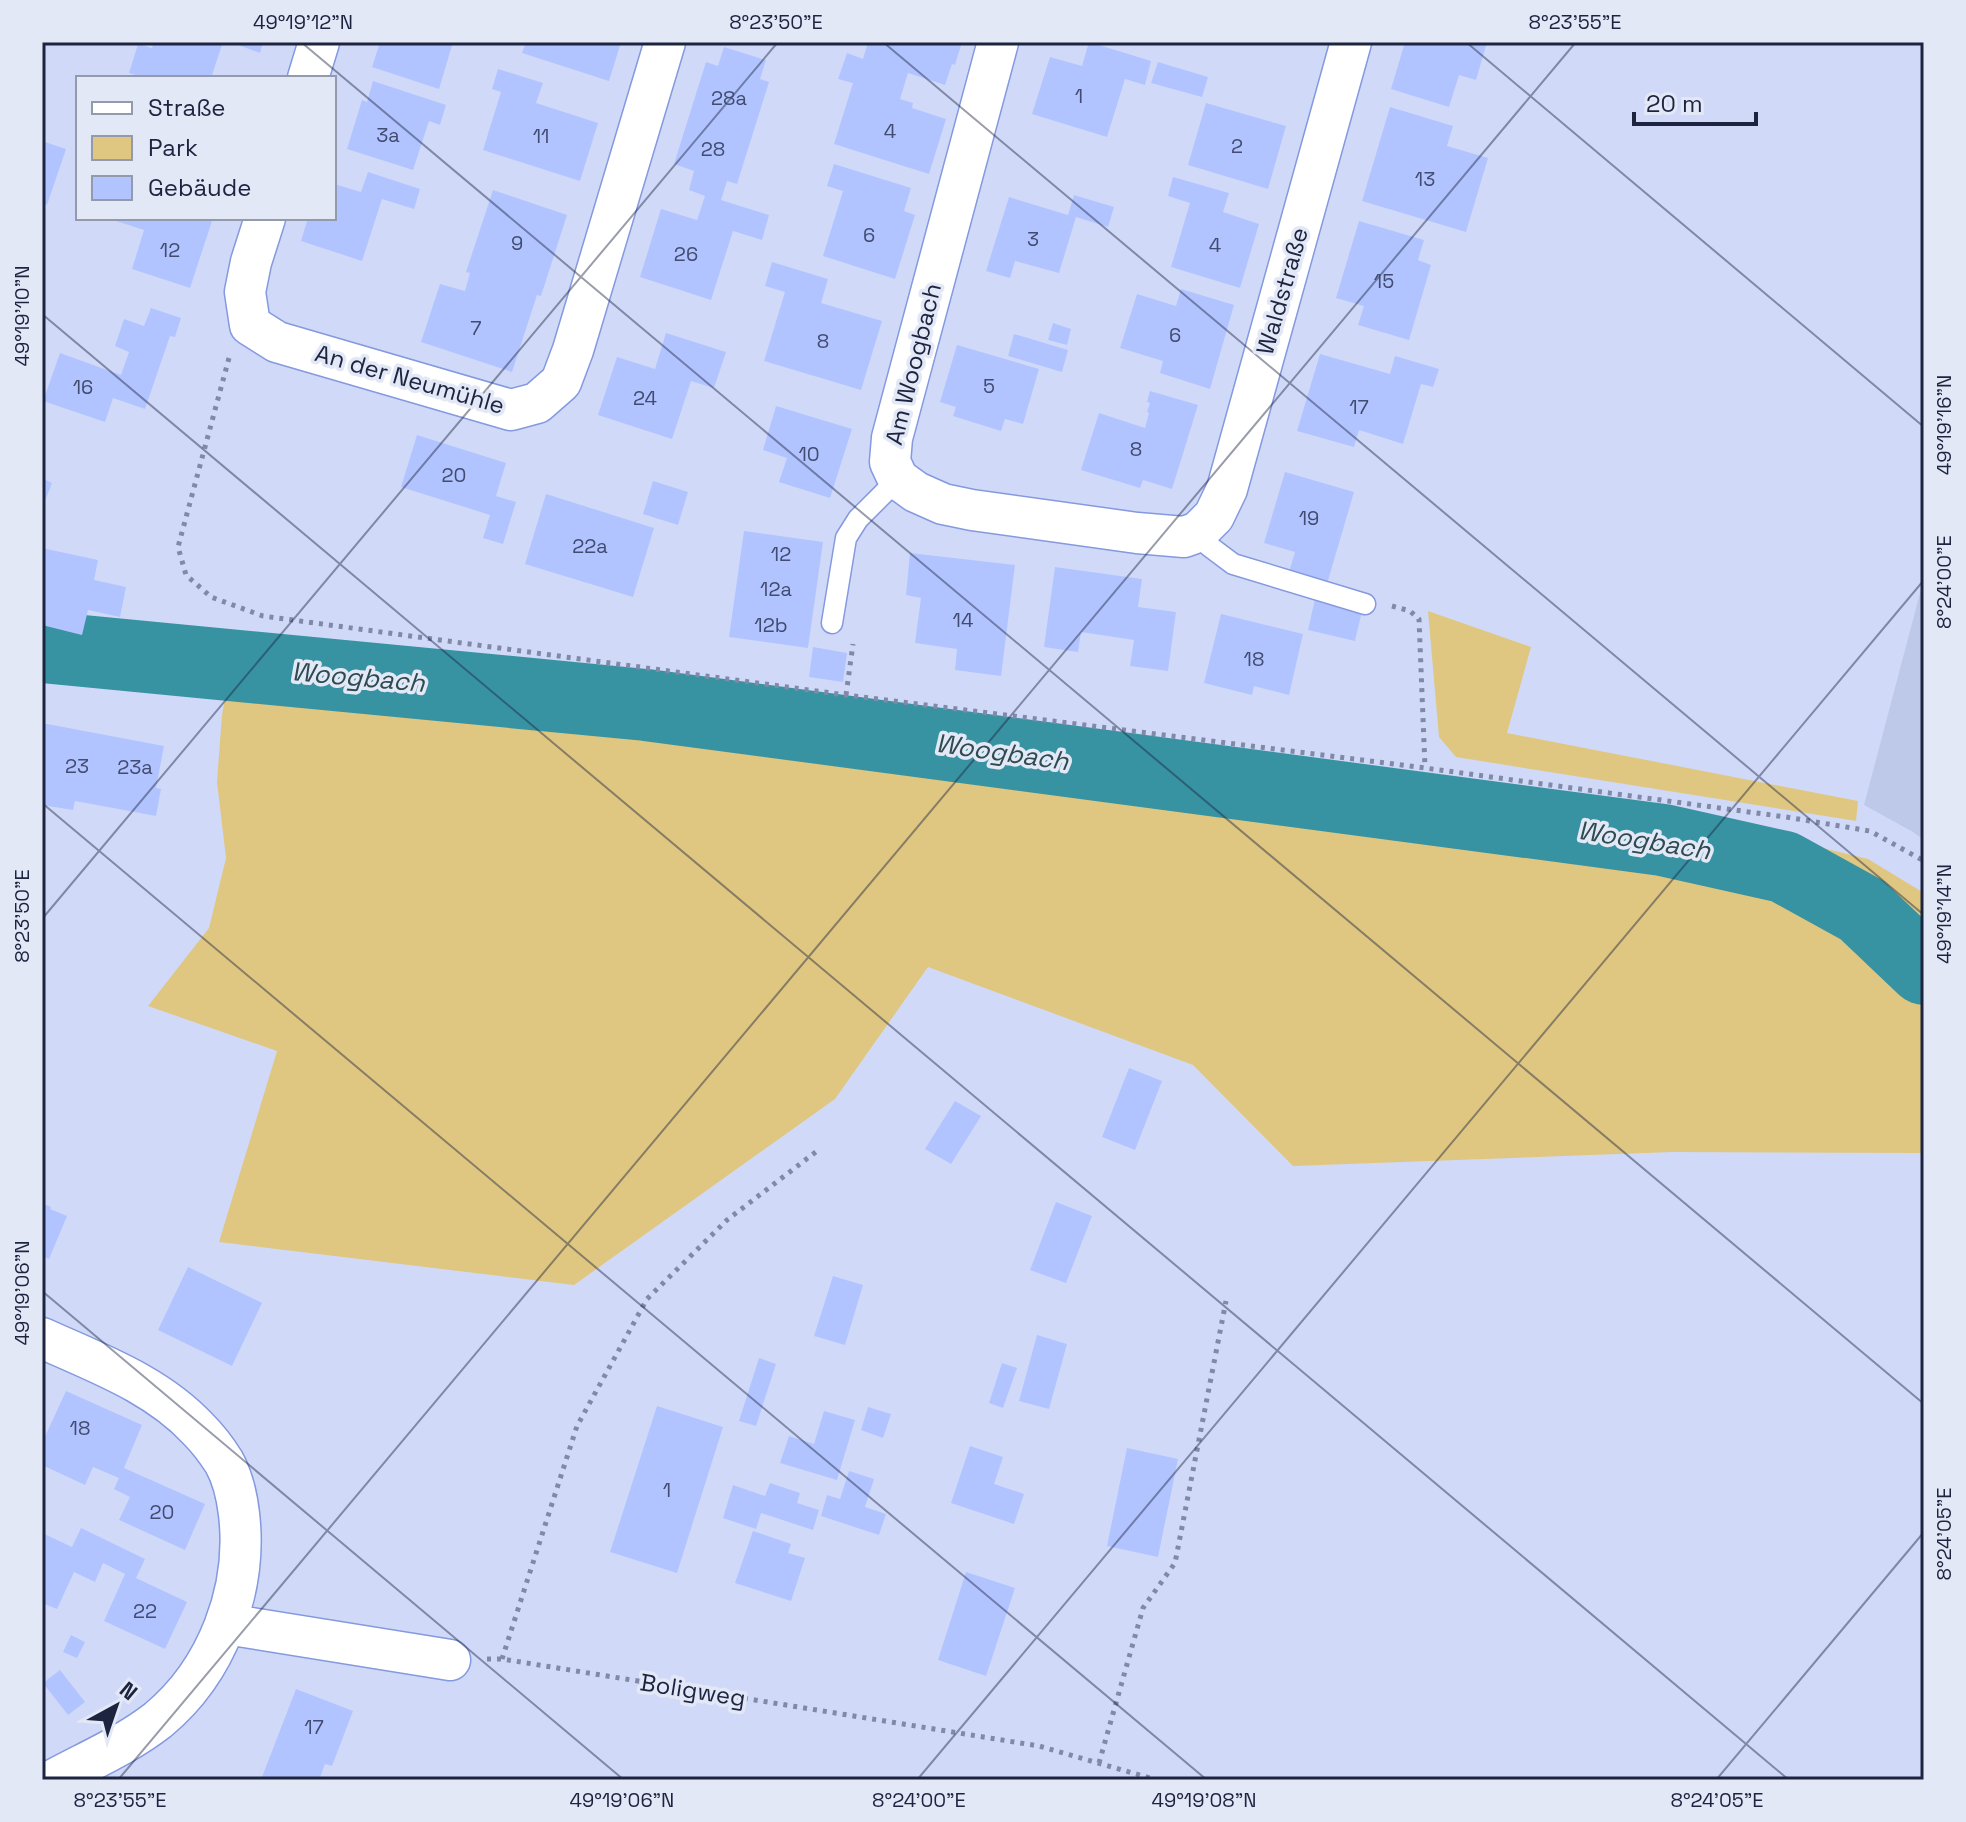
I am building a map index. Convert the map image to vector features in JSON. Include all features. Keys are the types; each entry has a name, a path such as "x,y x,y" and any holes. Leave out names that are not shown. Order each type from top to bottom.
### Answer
{"street":[{"path":"309,76 319,42"},
{"name":"An der Neumühle","path":"250,325 277,342 511,410 537,403 561,382 573,350 665,42"},
{"name":"Am Woogbach","path":"998,42 892,438 890,462 898,479 916,492 943,504 1137,533 1184,537 1198,532"},
{"name":"Waldstraße","path":"1198,532 1214,516 1227,489 1339,45"},
{"path":"250,325 245,292 264,220"},
{"path":"42,1338 134,1380 173,1405 199,1430 225,1464 237,1497 242,1540 239,1578 226,1624 213,1652 180,1698 159,1718 120,1745 53,1780"},
{"path":"226,1624 450,1660"}],"lane":[{"path":"832,623 846,538 858,519 898,479"},
{"path":"1198,532 1209,546 1233,564 1365,604"}],"path":[{"path":"250,325 233,345 178,547 186,575 211,597 263,616 1786,817 1870,831 1924,861"},
{"path":"1365,604 1374,600 1410,611 1419,619 1425,768"},
{"path":"502,1659 577,1426 647,1299 727,1220 817,1151"},
{"path":"1099,1763 1143,1608 1175,1563 1226,1301"},
{"name":"Boligweg","path":"450,1660 502,1659 1039,1746 1157,1780"}],"shaded area":[{"path":"1924,578 1924,840 1864,805"}],"green space":[{"path":"1428,611 1531,647 1507,733 1858,801 1856,821 1456,757 1439,737"},
{"path":"237,636 858,708 1720,823 1868,859 1924,893 1924,1153 1672,1152 1293,1166 1193,1065 928,967 835,1099 574,1285 219,1242 277,1051 148,1006 209,928 226,858 217,782 222,715"}],"building":[{"path":"154,42 223,42 212,76 138,76 129,73 138,44 152,48"},
{"path":"230,42 263,42 260,53"},
{"path":"380,42 453,42 439,89 372,67"},
{"path":"526,42 621,42 609,81 522,53"},
{"path":"868,42 962,42 945,85 908,73 900,99 913,103 912,108 946,119 929,174 834,144 853,83 838,79 847,53 863,59"},
{"path":"1089,42 1151,61 1145,85 1125,79 1107,137 1032,114 1050,57 1082,66"},
{"path":"1405,42 1487,42 1476,80 1459,75 1449,107 1391,89"},
{"path":"724,47 766,60 760,79 769,82 737,184 727,181 721,200 769,215 762,240 733,231 711,300 640,277 661,209 697,220 705,196 689,190 694,171 674,164 706,62 718,66"},
{"path":"1158,62 1208,77 1202,97 1151,83"},
{"path":"498,69 543,83 536,103 598,123 580,181 483,150 501,92 492,89"},
{"path":"373,81 446,105 440,125 429,121 413,170 347,149 362,100 367,102"},
{"path":"1206,103 1286,126 1268,189 1188,165"},
{"path":"1390,107 1453,126 1447,146 1488,158 1466,232 1362,201"},
{"path":"42,141 66,149 47,205 42,203"},
{"path":"834,164 911,188 904,211 915,215 895,279 823,256 843,191 827,186"},
{"path":"368,172 420,189 414,209 382,199 362,261 301,241 307,220 336,220 336,185 361,192"},
{"path":"1173,177 1229,193 1223,212 1259,224 1240,288 1171,267 1190,203 1168,196"},
{"path":"493,190 567,215 512,372 421,342 440,284 465,291 470,273 466,272"},
{"path":"1074,195 1114,207 1108,227 1076,217 1059,273 1015,261 1010,278 986,271 1009,197 1068,215"},
{"path":"212,220 190,288 132,269 144,230 116,221"},
{"path":"1359,221 1424,240 1418,260 1431,265 1409,340 1358,325 1364,306 1336,298"},
{"path":"772,262 828,279 821,303 882,321 861,390 764,361 785,292 765,286"},
{"path":"1181,289 1234,305 1210,389 1160,373 1163,361 1120,348 1137,294 1176,306"},
{"path":"151,308 181,318 175,337 170,336 145,409 113,398 105,422 43,401 60,353 121,375 129,352 115,346 124,319 144,326"},
{"path":"1053,323 1071,329 1067,345 1048,340"},
{"path":"666,333 726,352 714,388 691,381 672,439 598,415 617,357 655,369"},
{"path":"1014,334 1068,350 1062,372 1008,356"},
{"path":"957,345 1039,369 1023,424 1005,419 1001,431 953,416 956,407 940,402"},
{"path":"1320,354 1390,374 1395,356 1439,369 1433,387 1421,384 1403,444 1359,430 1354,447 1297,431"},
{"path":"1150,391 1198,405 1172,489 1143,480 1140,488 1081,470 1099,413 1145,428"},
{"path":"776,406 852,429 830,498 779,482 787,458 763,450"},
{"path":"417,435 506,463 496,496 516,502 503,544 483,538 490,515 401,487"},
{"path":"1285,472 1354,492 1327,584 1289,572 1295,552 1264,543"},
{"path":"42,478 52,483 42,509"},
{"path":"653,481 688,492 678,525 643,514"},
{"path":"546,494 654,528 633,597 525,564"},
{"path":"744,531 823,542 808,648 729,637"},
{"path":"42,548 98,560 94,580 126,587 120,617 88,610 82,635 42,625"},
{"path":"910,553 1015,565 1001,676 955,670 957,649 915,643 921,598 906,595"},
{"path":"1055,567 1142,579 1138,607 1176,612 1168,671 1130,666 1134,640 1081,632 1078,652 1044,647"},
{"path":"1315,599 1362,611 1355,641 1308,630"},
{"path":"1221,614 1303,634 1289,695 1254,686 1252,695 1204,683"},
{"path":"813,647 847,653 843,682 809,677"},
{"path":"42,723 164,746 156,788 161,789 156,816 75,801 73,810 42,805"},
{"path":"1129,1068 1162,1081 1135,1150 1102,1137"},
{"path":"955,1101 981,1116 951,1164 925,1149"},
{"path":"1056,1202 1092,1216 1066,1283 1030,1270"},
{"path":"42,1203 67,1216 49,1259 42,1256"},
{"path":"188,1267 262,1303 232,1366 158,1330"},
{"path":"833,1276 863,1285 845,1345 814,1336"},
{"path":"1037,1335 1067,1344 1049,1409 1019,1401"},
{"path":"759,1358 776,1364 756,1426 739,1421"},
{"path":"1002,1363 1017,1368 1003,1408 989,1403"},
{"path":"66,1391 142,1425 124,1468 205,1504 185,1550 119,1520 130,1497 114,1489 119,1478 93,1467 85,1485 42,1465 42,1443"},
{"path":"657,1406 723,1427 677,1573 610,1552"},
{"path":"868,1407 891,1414 883,1438 861,1430"},
{"path":"824,1411 855,1420 837,1480 780,1463 789,1436 814,1444"},
{"path":"970,1446 1003,1457 994,1484 1024,1494 1014,1524 951,1503"},
{"path":"1127,1448 1178,1459 1158,1557 1107,1546"},
{"path":"849,1471 874,1479 865,1507 886,1514 879,1535 821,1516 827,1495 840,1499"},
{"path":"770,1483 800,1493 797,1503 819,1510 813,1530 761,1513 756,1529 723,1518 733,1485 765,1496"},
{"path":"81,1528 145,1559 136,1578 187,1602 165,1649 104,1621 125,1574 103,1563 95,1582 74,1572 57,1609 42,1603 42,1533 72,1547"},
{"path":"753,1531 791,1544 788,1553 805,1558 791,1601 735,1583"},
{"path":"966,1572 1015,1588 986,1676 938,1660"},
{"path":"71,1635 85,1642 77,1658 63,1652"},
{"path":"60,1670 85,1702 68,1715 43,1683"},
{"path":"296,1689 353,1711 332,1766 325,1764 319,1780 271,1780 262,1777"}],"waterway":[{"name":"Woogbach","path":"42,647 646,705 1663,840 1784,867 1862,910 1924,969"}]}
